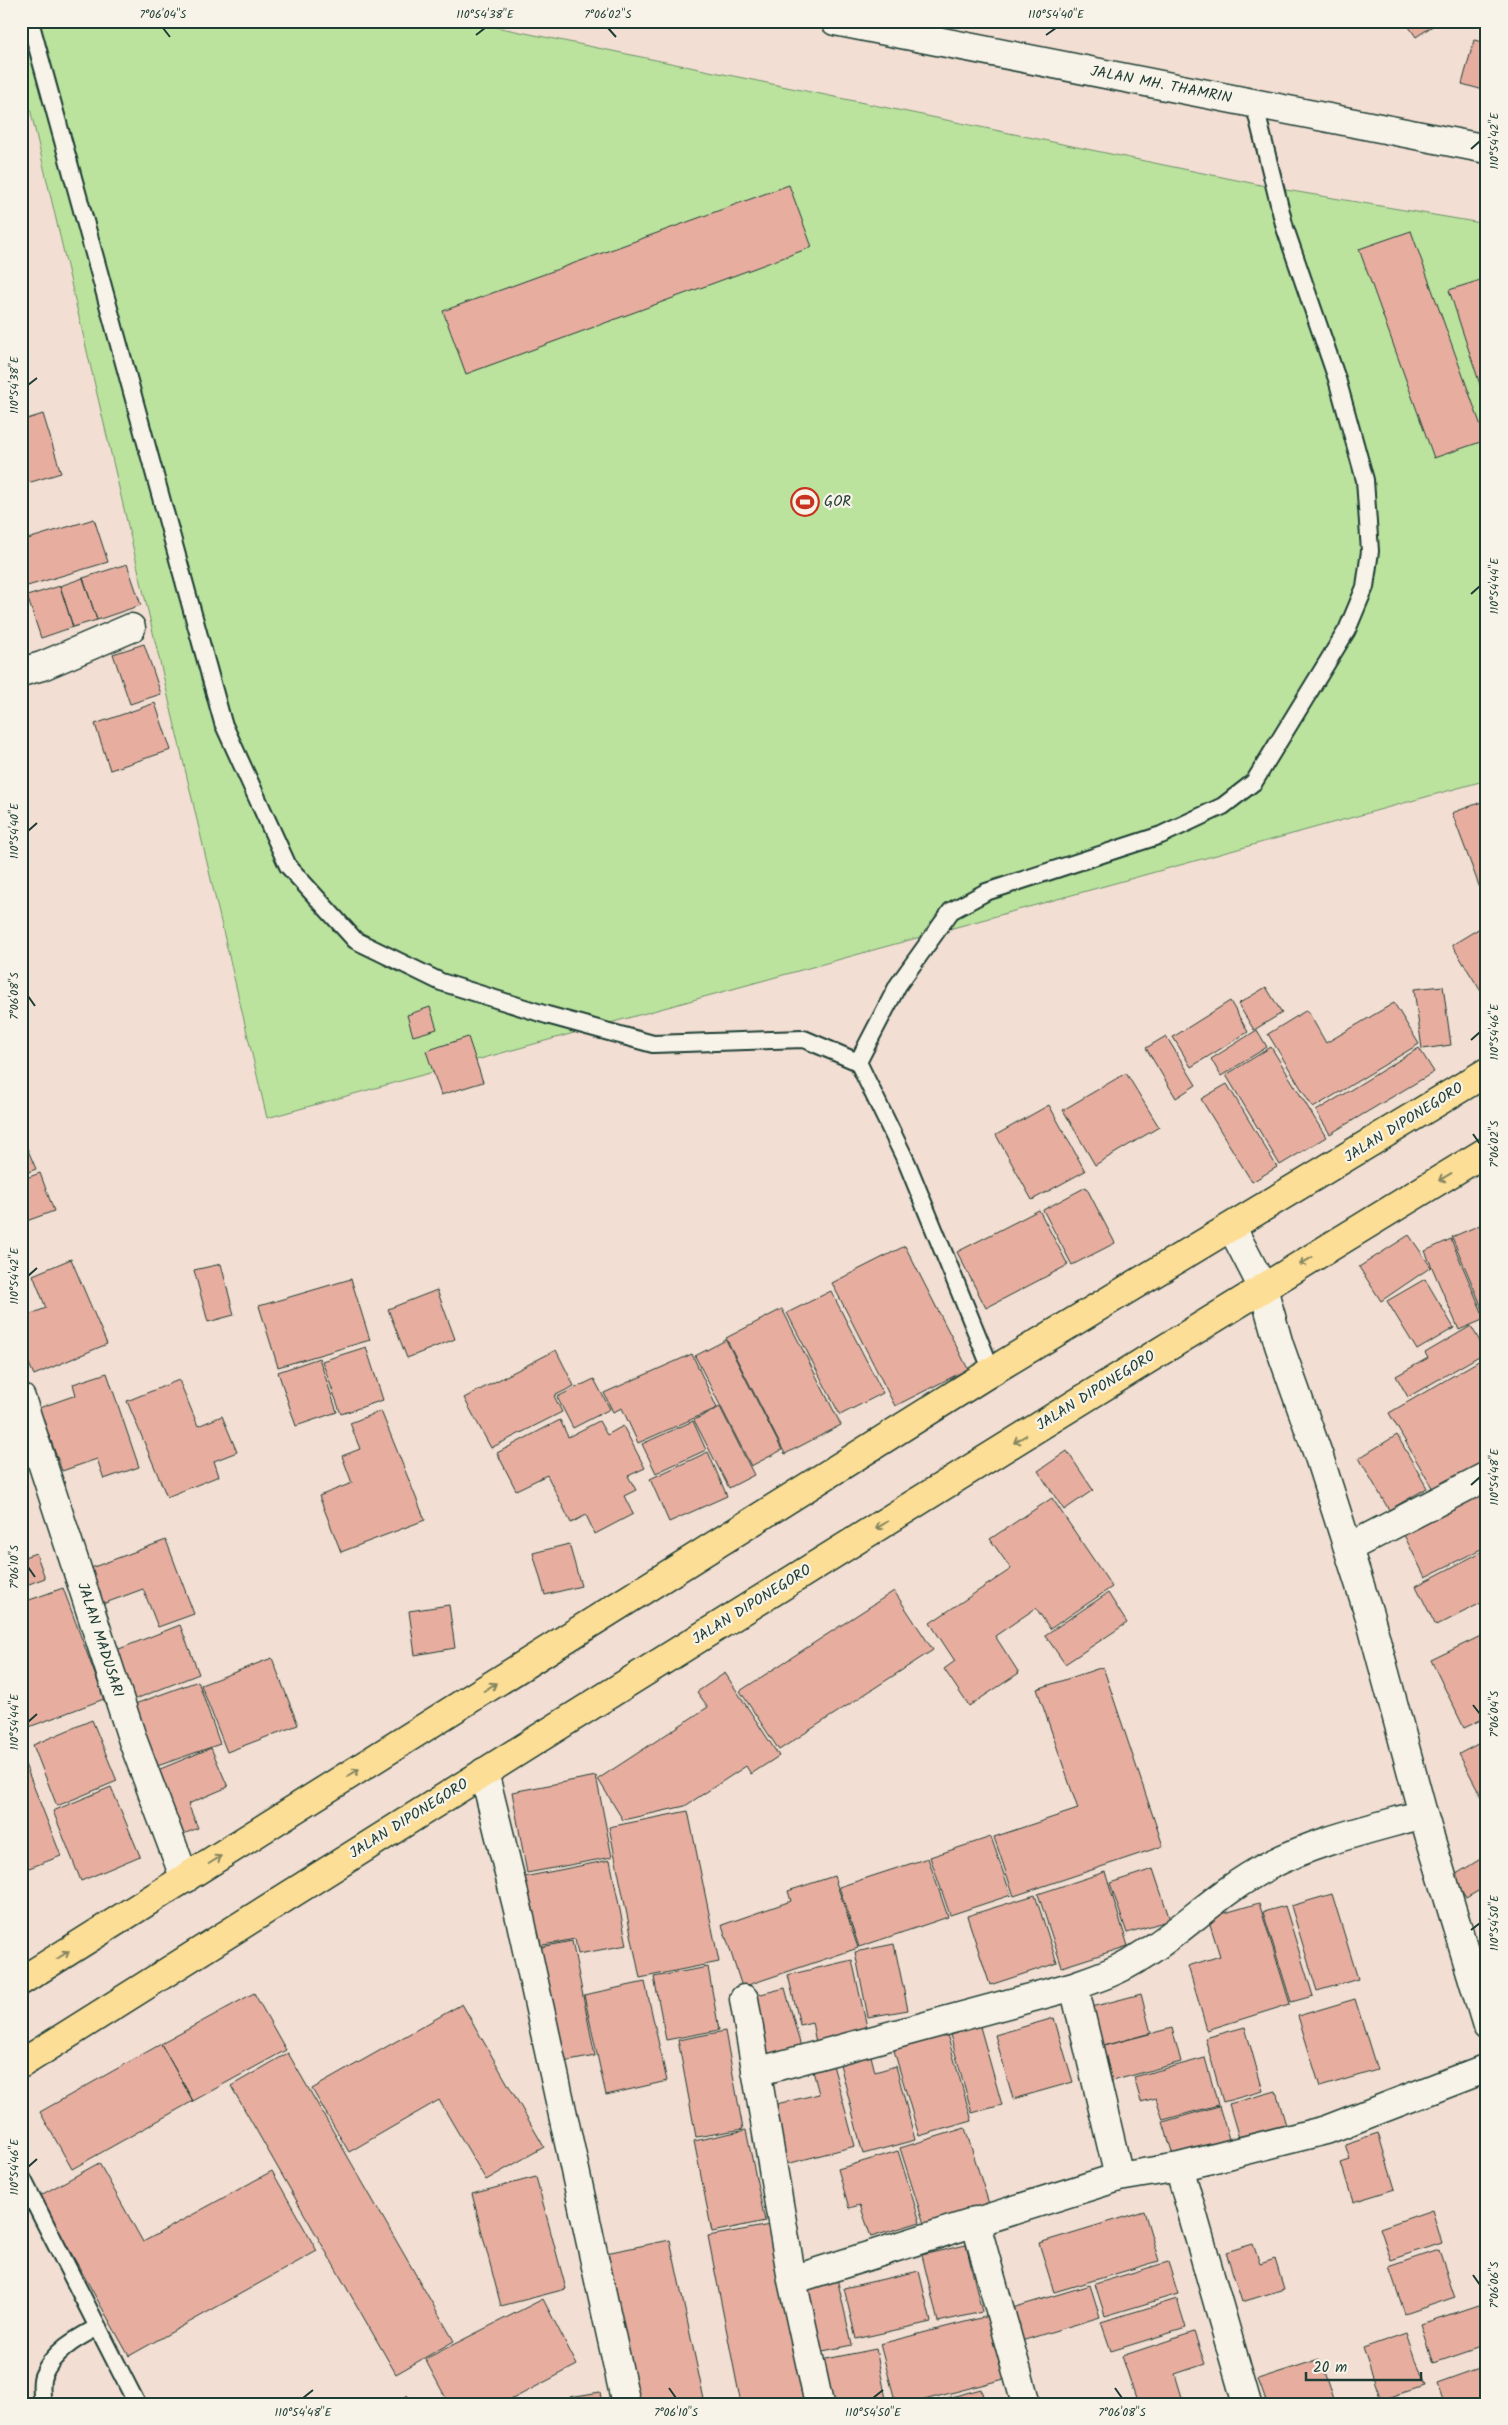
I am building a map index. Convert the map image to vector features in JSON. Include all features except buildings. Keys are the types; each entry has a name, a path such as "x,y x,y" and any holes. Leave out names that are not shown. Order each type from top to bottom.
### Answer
{"main road":[{"name":"JALAN DIPONEGORO","path":"22,1980 992,1371 1232,1228 1487,1072"},
{"name":"JALAN DIPONEGORO","path":"21,2064 484,1772 1487,1151"}],"street":[{"name":"JALAN MH. THAMRIN","path":"835,21 1487,149"},
{"path":"21,672 42,666 131,628"},
{"path":"1232,1228 1263,1288 1279,1345 1370,1614 1423,1814 1476,1953 1487,2026"},
{"name":"JALAN MADUSARI","path":"21,1398 133,1741 185,1879"},
{"path":"1348,1548 1487,1476"},
{"path":"484,1772 520,1918 626,2404"},
{"path":"756,2072 1074,1986 1117,1970 1154,1946 1264,1867 1304,1848 1423,1814"},
{"path":"1074,1986 1119,2177"},
{"path":"744,1999 792,2280 820,2404"},
{"path":"792,2280 1119,2177 1179,2167 1326,2130 1487,2068"},
{"path":"1179,2167 1247,2404"},
{"path":"975,2221 1026,2404"}],"lane":[{"path":"30,21 223,723 288,866 354,940 441,982 548,1015 653,1044 804,1039 858,1062 907,1163 992,1371"},
{"path":"858,1062 898,985 951,911 986,892 1161,835 1223,806 1254,782 1347,630 1365,588 1370,551 1365,480 1337,379 1285,228 1254,103"},
{"path":"21,2176 138,2404"},
{"path":"43,2404 42,2377 52,2361 70,2343 98,2327"}],"green space":[{"name":"GOR","path":"21,21 467,21 1280,189 1487,224 1487,780 267,1118 21,70"}],"place":[{"name":"GOR","path":"805,502"}]}
